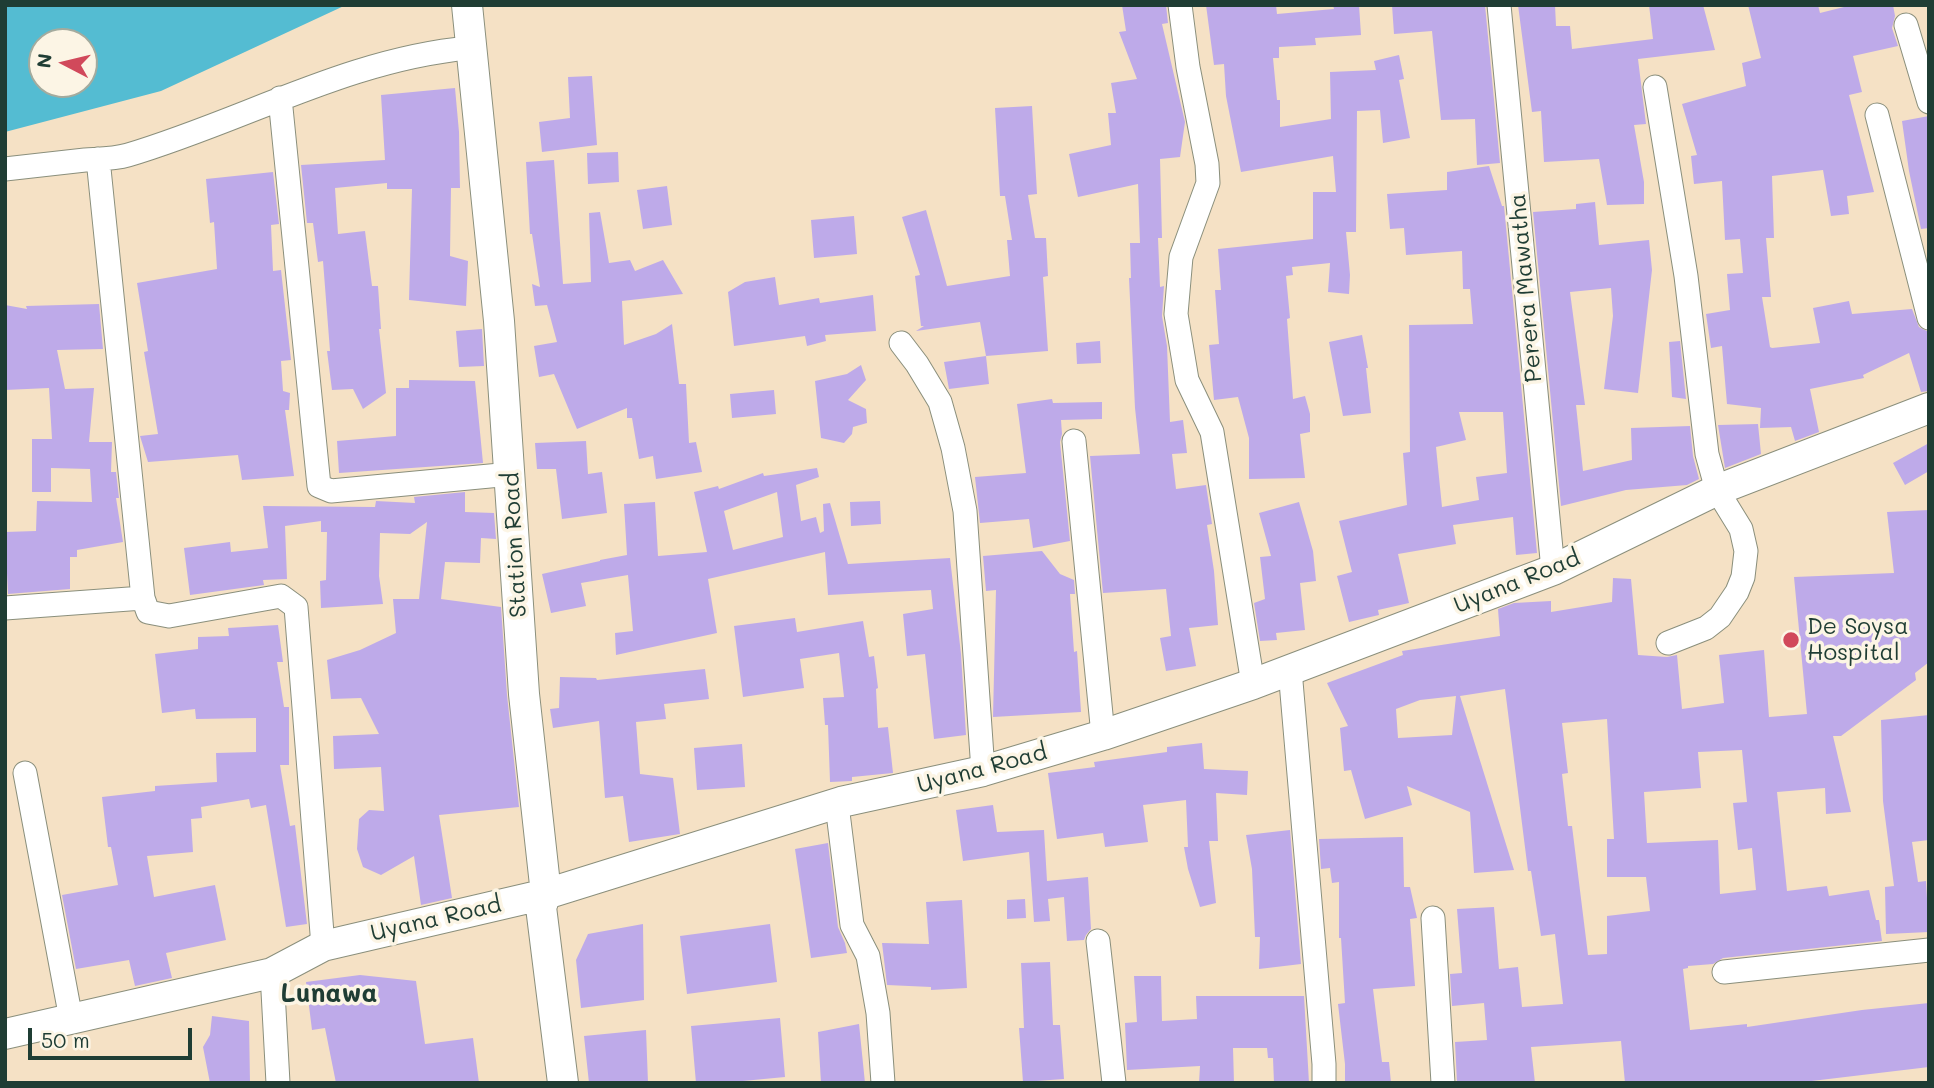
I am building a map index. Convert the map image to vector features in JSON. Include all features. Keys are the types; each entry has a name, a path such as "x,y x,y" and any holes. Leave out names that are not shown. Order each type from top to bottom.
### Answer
{"street":[{"name":"Station Road","path":"467,5 499,321 524,694 546,894 541,906 563,1083"},
{"path":"1180,5 1208,183 1181,257 1177,314 1187,380 1212,432 1253,684"},
{"name":"Perera Mawatha","path":"1499,5 1553,570"},
{"path":"1906,25 1929,102"},
{"path":"5,169 125,156 232,118 316,84 391,61 470,48"},
{"path":"1655,87 1686,276 1707,454 1717,490 1741,529 1746,551 1743,577 1732,601 1720,617 1706,628 1668,643"},
{"path":"280,98 319,486 331,491 511,474"},
{"path":"1877,115 1929,318"},
{"path":"99,159 143,598 148,612 169,616 281,596 296,607 323,946"},
{"path":"901,343 940,402 953,448 965,511 983,771"},
{"name":"Uyana Road","path":"5,1034 272,973 323,946 546,894 841,802 983,771 1103,735 1253,684 1553,570 1717,490 1929,408"},
{"path":"1074,442 1103,735"},
{"path":"5,608 143,598"},
{"path":"1290,670 1324,1083"},
{"path":"25,773 71,1019"},
{"path":"841,802 837,805 852,925 868,956 878,1013 883,1083"},
{"path":"1433,918 1443,1083"},
{"path":"1098,941 1114,1083"},
{"path":"1724,972 1929,950"},
{"path":"272,973 278,1083"}],"water":[{"path":"5,5 346,5 161,91 5,132"}],"building":[{"path":"1122,5 1166,5 1168,23 1162,24 1185,122 1180,157 1160,159 1162,238 1158,238 1160,287 1164,286 1162,316 1167,346 1170,422 1183,420 1187,453 1172,454 1176,489 1206,485 1212,524 1207,525 1218,625 1189,628 1196,666 1166,671 1160,638 1171,636 1166,589 1103,593 1090,456 1140,454 1135,408 1129,278 1130,243 1140,243 1138,184 1078,197 1069,154 1111,145 1108,113 1116,113 1111,83 1137,79 1119,32 1126,31"},
{"path":"1206,5 1276,5 1277,14 1334,9 1333,5 1359,5 1361,35 1315,38 1316,45 1279,47 1279,58 1273,58 1277,100 1280,100 1280,127 1331,119 1330,72 1376,70 1374,61 1399,55 1404,79 1399,80 1410,138 1383,143 1380,110 1357,111 1356,232 1346,232 1349,294 1328,292 1330,263 1292,267 1293,275 1286,276 1293,399 1305,396 1310,414 1310,432 1300,434 1305,478 1249,479 1249,438 1238,397 1214,400 1209,345 1219,344 1215,290 1221,290 1218,249 1313,239 1313,192 1336,192 1333,156 1241,172 1226,96 1224,64 1214,65"},
{"path":"1392,5 1485,5 1500,163 1477,165 1475,119 1441,120 1432,31 1394,34"},
{"path":"1518,5 1555,5 1556,26 1570,26 1572,49 1653,39 1649,5 1703,5 1715,50 1638,59 1646,124 1634,125 1644,182 1644,204 1607,205 1599,159 1544,162 1541,111 1532,112"},
{"path":"1748,5 1818,5 1820,13 1852,5 1893,5 1895,16 1892,28 1898,46 1853,56 1862,92 1849,95 1874,192 1847,196 1849,214 1831,216 1823,170 1772,176 1774,238 1766,238 1771,297 1762,297 1772,348 1820,343 1813,308 1849,301 1852,314 1912,309 1919,327 1929,332 1929,391 1921,392 1909,353 1863,375 1864,378 1810,389 1819,432 1795,441 1791,427 1760,428 1761,408 1727,404 1722,346 1711,348 1706,314 1730,310 1727,274 1743,273 1740,239 1725,240 1722,181 1694,184 1691,156 1697,155 1682,104 1746,86 1742,63 1761,58"},
{"path":"592,76 597,145 542,152 539,122 570,118 568,77"},
{"path":"455,88 460,188 451,188 450,256 468,261 466,306 409,300 412,189 387,189 387,183 335,188 338,234 365,231 372,286 378,286 379,329 386,393 363,409 353,389 332,390 327,351 330,351 323,261 318,262 313,223 307,223 301,165 385,160 381,95"},
{"path":"1032,106 1037,194 1028,195 1035,238 1046,238 1048,276 1043,277 1048,351 986,356 980,322 916,331 924,326 921,326 915,276 920,275 902,217 926,210 947,286 1010,276 1007,240 1012,240 1005,196 1000,196 995,108"},
{"path":"1929,116 1929,228 1921,229 1902,121"},
{"path":"618,152 619,182 588,184 587,153"},
{"path":"554,160 563,284 591,282 589,213 600,212 609,263 630,260 635,271 663,260 683,294 622,301 624,345 656,334 672,324 679,384 686,384 689,443 696,442 702,472 656,479 653,456 639,459 632,418 627,418 627,408 577,429 554,374 539,377 534,346 557,342 547,305 535,306 532,284 540,287 530,234 526,162"},
{"path":"1489,166 1504,206 1537,553 1516,555 1513,517 1453,525 1456,544 1398,554 1409,603 1378,610 1379,615 1349,622 1337,576 1352,572 1339,521 1407,505 1403,453 1410,452 1409,325 1473,324 1470,289 1463,289 1462,251 1406,255 1404,228 1390,229 1387,194 1447,190 1447,172","holes":["1459,412 1503,412 1507,473 1476,477 1479,500 1442,507 1436,447 1466,440"]},
{"path":"273,172 279,224 271,225 273,271 281,270 291,360 281,361 283,391 290,393 289,410 285,410 294,476 242,480 238,455 148,462 140,436 158,434 144,352 148,351 137,283 217,269 214,222 210,223 206,179"},
{"path":"667,186 672,225 643,229 637,190"},
{"path":"1595,202 1599,245 1649,240 1652,270 1638,393 1604,389 1613,316 1611,288 1570,292 1585,405 1576,405 1583,471 1632,460 1631,428 1690,426 1699,479 1687,485 1626,490 1561,506 1533,212 1576,209 1576,204"},
{"path":"854,216 857,254 814,258 811,220"},
{"path":"775,277 779,305 819,298 820,303 873,295 876,331 825,335 826,341 807,346 805,336 734,346 728,292 745,282"},
{"path":"99,304 103,349 57,350 65,389 94,388 89,442 112,442 111,472 116,472 119,498 116,498 123,542 77,550 77,557 70,557 70,589 8,594 5,532 36,531 37,501 92,502 90,469 51,468 51,492 32,492 32,439 52,439 49,388 5,390 5,305 27,309 26,306"},
{"path":"482,329 484,366 459,367 456,331"},
{"path":"1362,335 1368,368 1371,413 1343,416 1329,342"},
{"path":"1100,341 1101,363 1077,364 1076,343"},
{"path":"1680,341 1686,399 1672,397 1669,342"},
{"path":"986,356 989,384 949,389 944,362"},
{"path":"861,365 866,380 848,400 866,409 867,423 853,427 852,434 844,443 821,438 815,381 847,374"},
{"path":"409,380 475,381 483,463 339,473 337,441 396,436 396,388 409,388"},
{"path":"774,390 776,414 732,418 730,394"},
{"path":"1052,399 1053,403 1102,402 1102,419 1061,420 1060,442 1070,541 1033,548 1029,519 980,523 975,477 1026,473 1017,404"},
{"path":"1758,424 1761,454 1725,468 1718,425"},
{"path":"586,441 588,474 602,472 607,513 562,519 556,469 537,469 535,443"},
{"path":"1929,443 1929,471 1905,485 1893,463"},
{"path":"817,468 819,477 796,485 801,521 816,517 820,533 824,531 823,504 830,503 848,564 950,558 961,654 966,735 934,739 925,654 907,656 903,614 933,609 931,590 828,595 825,552 708,579 717,633 616,655 615,633 633,631 628,575 581,583 586,606 551,613 542,574 627,555 624,504 655,502 658,556 707,552 694,492 718,486 719,489 763,473 764,476","holes":["777,492 783,537 733,550 724,511"]},
{"path":"465,492 465,512 494,513 496,539 481,538 480,563 445,562 441,599 501,607 519,807 439,815 452,898 421,905 414,856 381,875 363,867 357,849 359,819 369,810 384,811 381,767 334,769 333,736 379,734 361,698 331,699 327,660 360,650 396,633 393,599 419,599 427,522 410,534 380,533 379,576 383,604 321,608 320,581 326,580 327,532 321,532 321,521 285,526 287,579 263,580 264,585 190,595 184,548 230,542 231,552 268,548 263,506 375,507 376,501 415,503 414,497"},
{"path":"880,501 881,524 851,526 850,502"},
{"path":"1299,502 1313,551 1316,581 1300,583 1305,630 1276,633 1277,640 1260,641 1254,603 1265,599 1260,557 1271,556 1259,513"},
{"path":"1929,510 1929,662 1915,673 1916,680 1841,736 1833,736 1851,812 1826,814 1825,788 1777,792 1787,891 1827,886 1829,896 1869,890 1876,920 1879,920 1882,941 1723,958 1713,964 1688,966 1683,969 1690,1030 1747,1024 1747,1027 1929,1003 1929,1067 1795,1083 1625,1083 1621,1041 1531,1047 1535,1083 1457,1083 1455,1042 1487,1040 1484,1003 1452,1006 1450,974 1462,973 1457,909 1494,907 1499,969 1518,967 1522,1007 1563,1004 1555,934 1541,936 1531,871 1528,871 1505,689 1460,696 1514,870 1474,873 1470,812 1407,786 1412,805 1365,819 1351,770 1344,771 1340,728 1348,726 1327,683 1403,655 1402,651 1500,636 1498,609 1514,603 1551,601 1551,612 1612,602 1613,578 1631,579 1638,655 1677,655 1682,709 1724,703 1719,655 1764,650 1769,717 1807,714 1794,577 1894,573 1887,512","holes":["1456,696 1452,735 1398,738 1396,709 1420,700","1607,719 1614,839 1607,839 1607,877 1646,877 1650,911 1607,916 1607,954 1588,955 1572,826 1568,826 1562,774 1568,773 1562,723","1742,750 1747,802 1733,803 1738,850 1752,848 1756,890 1720,894 1718,840 1647,843 1644,792 1701,788 1698,752"]},
{"path":"1042,551 1060,574 1074,580 1075,594 1070,594 1081,712 993,717 996,590 986,591 983,556"},
{"path":"795,618 797,632 863,621 869,657 874,656 878,688 878,728 888,727 893,773 852,777 852,781 830,782 828,725 825,725 823,698 844,697 839,653 800,659 804,688 743,697 734,626"},
{"path":"278,625 283,662 277,662 284,707 289,707 289,765 280,765 290,826 295,825 307,924 286,927 266,805 251,808 249,799 201,807 202,818 191,819 193,852 147,856 154,897 215,885 226,940 166,953 172,978 135,986 129,960 76,969 62,895 118,885 111,847 108,847 102,797 155,791 155,786 217,782 216,753 256,752 256,718 196,719 195,709 162,713 155,654 198,649 198,637 229,636 228,628"},
{"path":"705,669 709,699 664,704 666,719 636,722 640,774 673,778 680,834 629,842 623,796 605,798 599,721 553,728 550,709 559,708 560,677 597,680"},
{"path":"1929,715 1929,840 1912,842 1918,882 1926,881 1929,932 1886,934 1885,887 1894,886 1883,801 1881,720"},
{"path":"1202,743 1204,769 1248,771 1247,795 1216,793 1218,841 1209,841 1216,903 1200,907 1188,869 1184,847 1188,847 1186,800 1143,805 1148,842 1105,847 1103,833 1057,839 1048,773 1095,767 1094,762 1167,752 1167,747"},
{"path":"742,744 745,787 697,790 694,748"},
{"path":"993,805 997,832 1044,830 1047,881 1088,877 1091,929 1084,940 1067,941 1064,897 1048,899 1050,921 1034,922 1029,852 963,861 956,810"},
{"path":"1290,830 1301,964 1259,969 1260,937 1255,937 1252,869 1246,835"},
{"path":"1403,837 1404,887 1410,887 1417,918 1410,919 1415,986 1373,989 1382,1062 1389,1062 1391,1083 1345,1083 1338,1004 1345,1003 1339,938 1339,882 1332,883 1330,868 1321,869 1319,839"},
{"path":"828,843 838,927 847,953 811,958 795,849"},
{"path":"1025,899 1026,918 1007,919 1007,900"},
{"path":"962,900 967,988 931,990 931,987 887,985 882,943 929,944 926,902"},
{"path":"643,924 644,1000 581,1008 576,960 588,934"},
{"path":"770,924 777,982 687,994 680,936"},
{"path":"1050,962 1053,1025 1060,1025 1064,1079 1023,1082 1019,1028 1024,1028 1021,963"},
{"path":"360,975 416,981 425,1044 473,1038 479,1083 336,1083 325,1028 312,1030 306,982"},
{"path":"1134,976 1161,976 1162,1021 1197,1019 1196,996 1304,996 1309,1083 1274,1083 1273,1058 1268,1058 1267,1048 1233,1048 1234,1083 1199,1083 1200,1066 1127,1070 1125,1023 1137,1022"},
{"path":"212,1016 249,1021 250,1083 210,1083 203,1047 210,1035"},
{"path":"780,1018 785,1077 696,1083 691,1026"},
{"path":"859,1024 865,1083 821,1083 818,1032"},
{"path":"646,1030 648,1083 589,1083 584,1036"}],"place":[{"name":"De Soysa Hospital","path":"1791,640"}],"district":[{"name":"Lunawa","path":"329,994"}]}
